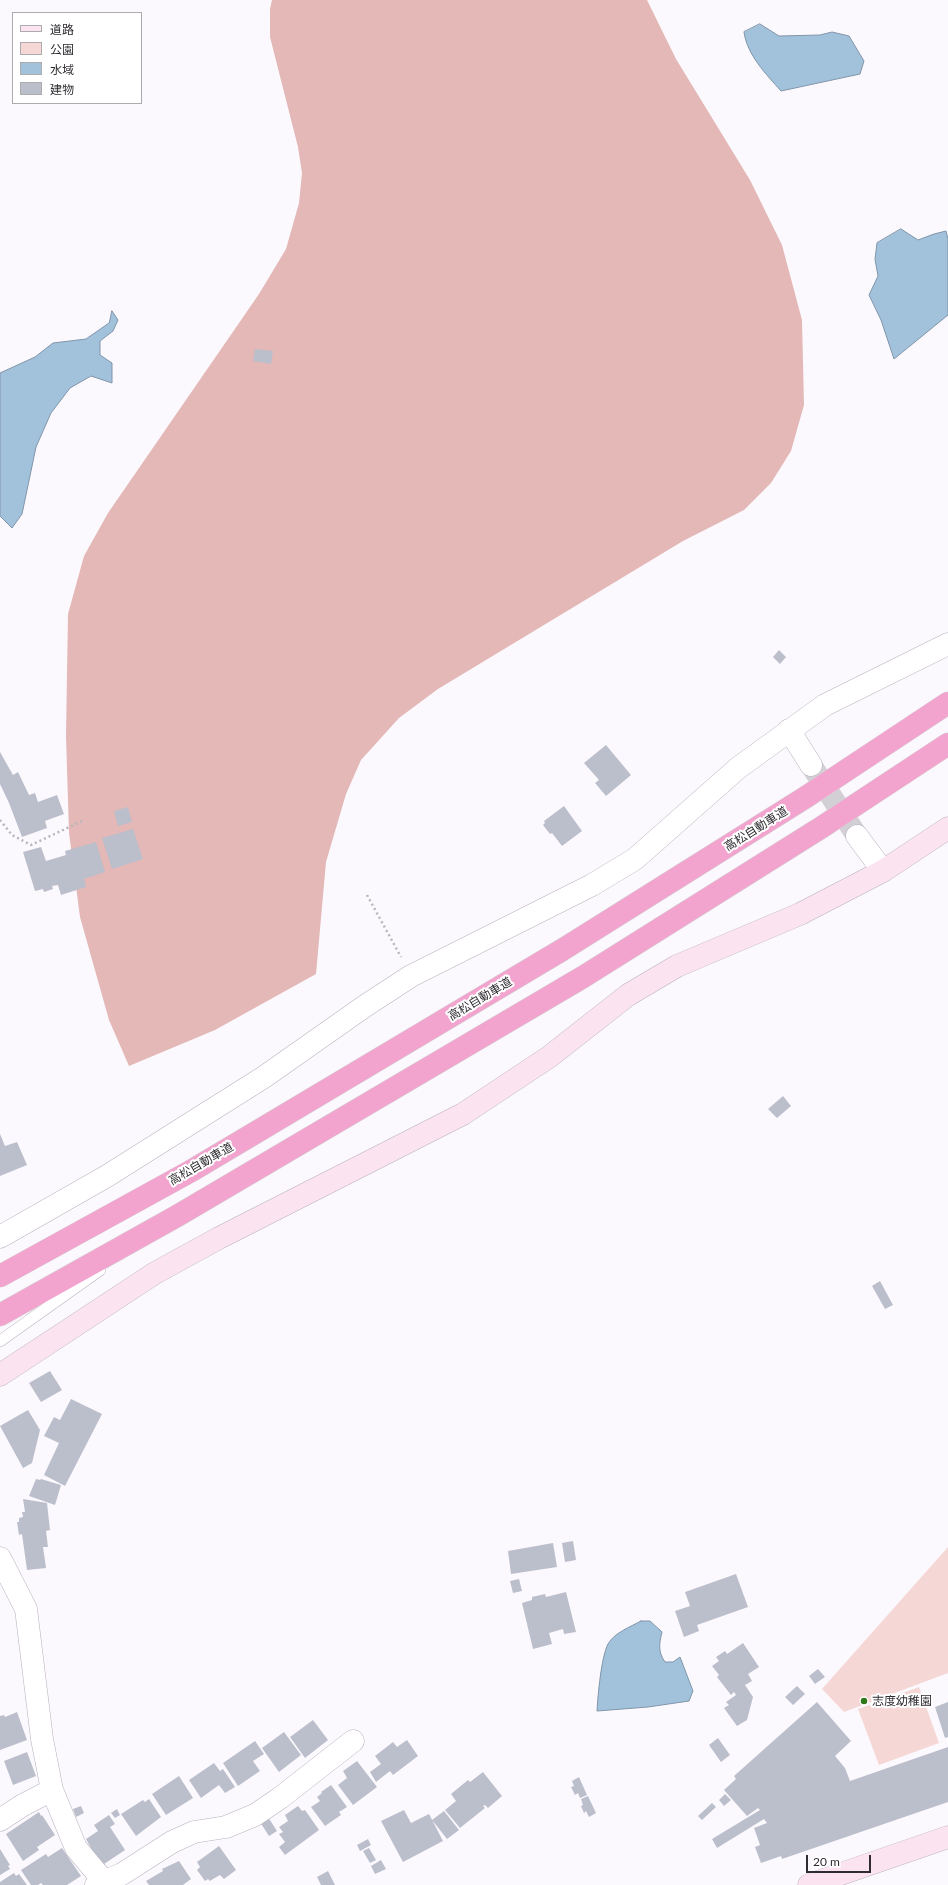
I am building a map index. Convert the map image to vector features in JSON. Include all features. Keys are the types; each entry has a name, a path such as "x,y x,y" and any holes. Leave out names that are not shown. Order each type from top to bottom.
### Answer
{"highway":[{"name":"高松自動車道","path":"0,1276 191,1171 562,950 806,797 948,703"},
{"path":"0,1315 177,1216 583,978 822,827 948,744"}],"street":[{"path":"0,1237 114,1172 264,1076 411,976 592,885 635,860 738,768 825,705 948,644"},
{"path":"789,730 811,764"},
{"path":"0,1375 155,1273 219,1238 463,1114 549,1057 628,995 677,966 800,914 884,871 948,828"},
{"path":"857,836 884,871"},
{"path":"0,1558 26,1609 42,1739 52,1790 76,1848 102,1884 122,1874 172,1842 194,1832 226,1827 254,1815 280,1798 353,1741"},
{"path":"0,1820 52,1790"},
{"path":"809,1885 948,1836"}],"lane":[{"path":"0,1340 177,1216"},
{"path":"0,1266 70,1238"}],"path":[{"path":"0,820 12,835 31,845 82,821"},
{"path":"367,895 411,976"}],"green space":[{"path":"948,1547 948,1673 844,1712 822,1689"},
{"path":"919,1687 939,1743 879,1765 858,1709"}],"shaded area":[{"path":"272,0 647,0 676,59 750,180 782,245 802,320 804,405 791,451 771,483 744,510 683,541 438,689 399,718 361,760 346,794 326,862 316,974 215,1030 129,1066 109,1020 80,917 69,833 66,736 68,614 84,556 108,513 259,294 286,249 299,203 302,173 298,147 270,37 270,9"}],"water":[{"path":"760,24 779,36 820,35 832,32 849,36 864,61 860,74 781,91 758,64 749,49 746,40 744,32"},
{"path":"901,229 918,240 946,231 948,239 948,315 894,359 881,320 869,295 878,276 875,259 877,243"},
{"path":"112,311 118,320 113,331 100,341 100,355 112,363 112,383 91,376 70,388 51,413 36,447 22,514 12,528 0,516 0,373 35,357 53,343 86,339 109,323"},
{"path":"641,1621 650,1621 662,1632 660,1648 661,1655 665,1662 673,1662 680,1657 693,1691 689,1701 648,1707 597,1711 602,1667 608,1644 618,1633"}],"building":[{"path":"255,349 273,351 271,364 253,361"},
{"path":"779,650 786,657 780,664 773,657"},
{"path":"606,745 631,775 606,796 595,783 599,780 584,763"},
{"path":"0,752 13,775 18,772 29,795 35,793 38,802 57,795 64,814 45,821 47,828 22,837 0,784"},
{"path":"564,806 582,831 562,846 552,833 550,834 543,825 545,823 544,821"},
{"path":"128,807 132,822 118,826 114,811"},
{"path":"133,829 143,859 112,869 102,838"},
{"path":"96,842 105,872 84,879 86,887 61,895 58,885 52,886 53,889 44,892 43,889 35,891 23,852 41,847 46,861 66,855 65,851"},
{"path":"783,1096 791,1106 777,1118 768,1109"},
{"path":"0,1134 5,1146 17,1142 27,1165 0,1176"},
{"path":"880,1281 893,1305 885,1309 872,1286"},
{"path":"50,1371 62,1390 41,1402 29,1383"},
{"path":"71,1399 102,1414 65,1486 44,1475 59,1443 44,1436 54,1417 60,1420"},
{"path":"28,1410 40,1430 32,1463 23,1468 0,1426"},
{"path":"36,1479 61,1485 55,1505 29,1496"},
{"path":"23,1499 47,1503 50,1530 46,1531 48,1547 43,1547 46,1568 27,1570 22,1534 19,1535 17,1522 19,1522 19,1518 23,1517 22,1512 25,1512"},
{"path":"573,1541 576,1560 565,1562 562,1543"},
{"path":"553,1543 557,1567 511,1574 508,1551"},
{"path":"736,1574 748,1607 697,1625 699,1631 684,1637 675,1611 690,1606 685,1592"},
{"path":"519,1579 522,1591 513,1593 510,1581"},
{"path":"566,1592 576,1632 564,1634 563,1629 549,1633 552,1644 533,1649 522,1603 532,1600 532,1597 545,1594 546,1597"},
{"path":"743,1643 759,1667 748,1674 752,1681 745,1685 753,1697 747,1720 737,1726 724,1708 729,1705 726,1702 736,1695 734,1692 731,1695 717,1677 719,1675 712,1666 719,1661 716,1657 725,1651 727,1654"},
{"path":"818,1669 825,1677 815,1684 809,1676"},
{"path":"797,1686 805,1694 793,1705 785,1697"},
{"path":"817,1702 851,1741 835,1756 845,1768 850,1781 948,1747 948,1802 782,1859 781,1856 761,1863 755,1847 760,1845 754,1828 767,1823 764,1819 717,1848 712,1839 760,1810 758,1808 747,1816 724,1790 736,1779 734,1776"},
{"path":"948,1702 948,1737 945,1738 935,1707"},
{"path":"17,1712 27,1740 0,1750 0,1716 4,1715 5,1717"},
{"path":"313,1720 328,1740 305,1758 290,1737"},
{"path":"284,1732 301,1755 279,1772 262,1748"},
{"path":"718,1738 730,1755 721,1762 709,1745"},
{"path":"407,1740 418,1756 393,1775 390,1771 376,1782 370,1772 381,1764 375,1756 393,1742 397,1747"},
{"path":"255,1741 264,1754 253,1761 260,1771 238,1786 223,1763"},
{"path":"27,1752 36,1776 13,1785 4,1761"},
{"path":"357,1761 377,1787 353,1805 338,1785 347,1778 343,1771"},
{"path":"214,1763 220,1771 223,1769 235,1787 225,1793 219,1785 201,1798 189,1780"},
{"path":"483,1772 502,1796 488,1808 485,1805 483,1806 485,1808 460,1828 445,1810 456,1801 451,1794 468,1780 470,1782"},
{"path":"179,1776 193,1798 166,1815 152,1794"},
{"path":"579,1777 587,1795 580,1798 578,1793 575,1795 571,1787 574,1786 572,1781"},
{"path":"331,1785 347,1807 339,1812 341,1815 325,1826 311,1807 320,1801 317,1797 322,1793 321,1792"},
{"path":"725,1794 731,1800 724,1806 719,1800"},
{"path":"588,1796 596,1813 589,1817 586,1811 584,1813 581,1806 583,1805 581,1799"},
{"path":"149,1799 161,1817 136,1836 121,1814 143,1800 145,1802"},
{"path":"712,1803 716,1807 702,1820 698,1816"},
{"path":"81,1806 84,1813 76,1817 73,1809"},
{"path":"298,1806 302,1811 305,1810 319,1830 285,1855 279,1847 285,1842 279,1834 283,1832 279,1827 288,1821 285,1815"},
{"path":"117,1809 120,1815 115,1818 111,1813"},
{"path":"404,1810 411,1823 429,1814 443,1841 403,1862 381,1821"},
{"path":"444,1811 459,1830 447,1839 432,1820"},
{"path":"39,1812 55,1835 37,1847 39,1850 23,1861 6,1834"},
{"path":"109,1815 115,1824 110,1827 125,1850 101,1866 86,1839 98,1831 94,1825"},
{"path":"268,1817 277,1831 269,1836 260,1822"},
{"path":"368,1839 371,1845 360,1851 357,1845"},
{"path":"219,1846 236,1870 224,1879 220,1875 210,1881 208,1879 205,1881 197,1870 200,1867 197,1862"},
{"path":"62,1848 81,1876 67,1885 43,1885 41,1883 38,1885 31,1885 21,1870 46,1854 48,1857"},
{"path":"369,1848 376,1860 370,1863 363,1851"},
{"path":"0,1849 10,1865 8,1866 10,1869 0,1875"},
{"path":"381,1860 386,1869 375,1874 371,1866"},
{"path":"179,1861 191,1879 183,1885 149,1885 146,1881 163,1871 162,1869"},
{"path":"328,1871 335,1885 321,1885 317,1877"},
{"path":"14,1873 16,1876 19,1874 27,1885 0,1885 0,1882"}],"tunnel":[{"path":"811,765 857,836"}],"place":[{"name":"志度幼稚園","path":"864,1701"}]}
